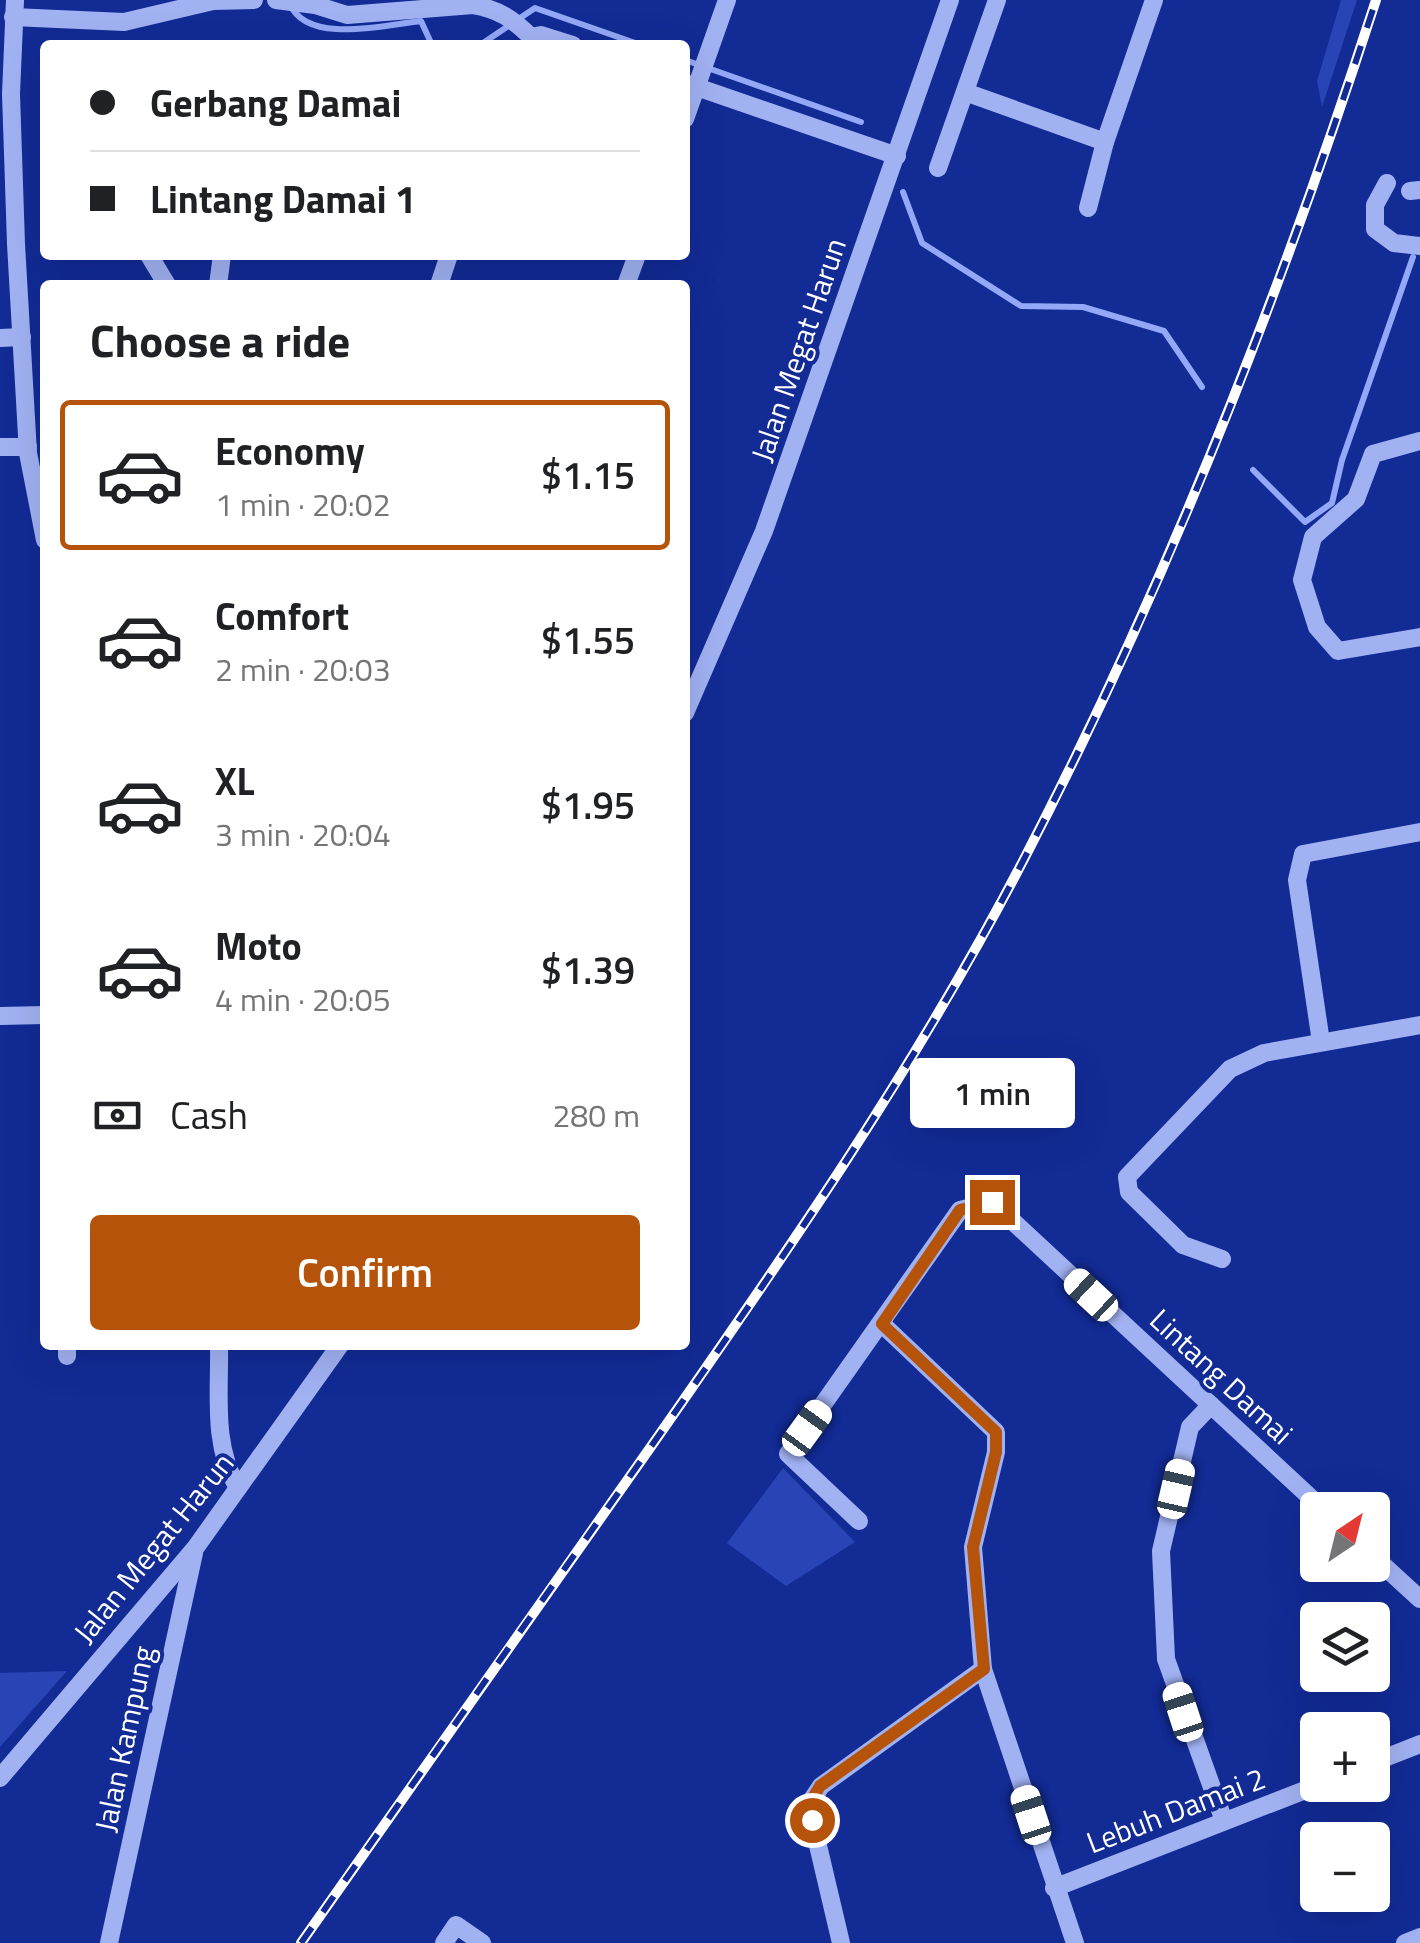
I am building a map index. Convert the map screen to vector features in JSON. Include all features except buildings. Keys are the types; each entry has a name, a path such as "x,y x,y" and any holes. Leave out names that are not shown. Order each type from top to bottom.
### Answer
{"street":[{"path":"40,513 28,448 7,171 6,93 14,9 124,22 212,1 254,0"},
{"path":"277,0 347,15 490,8 520,31 557,40"},
{"path":"727,0 709,53 694,82 897,156"},
{"name":"Jalan Megat Harun","path":"690,701 764,531 950,0"},
{"path":"938,168 997,0"},
{"path":"1088,208 1105,142 1154,0"},
{"path":"965,92 1105,142"},
{"path":"1388,183 1375,205 1375,229 1394,244 1420,246"},
{"path":"0,338 22,336"},
{"path":"1420,440 1373,454 1356,499 1313,537 1302,580 1316,627 1338,651 1420,637"},
{"path":"0,448 28,448"},
{"path":"1321,1042 1296,880 1303,854 1420,832"},
{"path":"0,1016 40,1014"},
{"path":"1222,1259 1184,1245 1130,1192 1127,1177 1230,1070 1264,1054 1420,1025"},
{"name":"Lintang Damai","path":"882,1324 960,1210 992,1202 1305,1492"},
{"path":"859,1521 788,1454 882,1324 996,1432 996,1452 973,1547 984,1669 1075,1943"},
{"path":"220,1350 220,1443 238,1488"},
{"name":"Jalan Megat Harun","path":"0,1778 196,1547 336,1350"},
{"path":"1211,1405 1190,1427 1161,1551 1166,1660 1224,1822"},
{"name":"Jalan Kampung","path":"109,1943 196,1547"},
{"path":"1390,1572 1420,1599"},
{"path":"841,1943 811,1801 820,1786 984,1669"},
{"path":"1390,1756 1420,1744"},
{"name":"Lebuh Damai 2","path":"1054,1888 1300,1791"},
{"path":"444,1943 456,1925 482,1943"},
{"path":"1405,1943 1420,1937"}],"shaded area":[{"path":"1341,0 1357,0 1322,107 1317,81"},
{"path":"783,1468 855,1542 786,1586 727,1543"},
{"path":"67,1671 0,1747 0,1673"}],"waterway":[{"path":"290,4 299,17 329,28 421,21 430,40"},
{"path":"487,40 535,8 627,40"},
{"path":"690,62 861,122"},
{"path":"903,192 922,243 1021,306 1083,307 1164,331 1202,387"},
{"path":"1253,470 1305,522 1332,503 1342,460 1413,257"}],"railway":[{"path":"301,1943 798,1233 893,1087 982,938 1076,757 1218,438 1301,221 1376,0"}],"route":[{"path":"812,1820 811,1801 820,1786 984,1669 973,1547 996,1452 996,1432 882,1324 960,1210 992,1202"}]}
